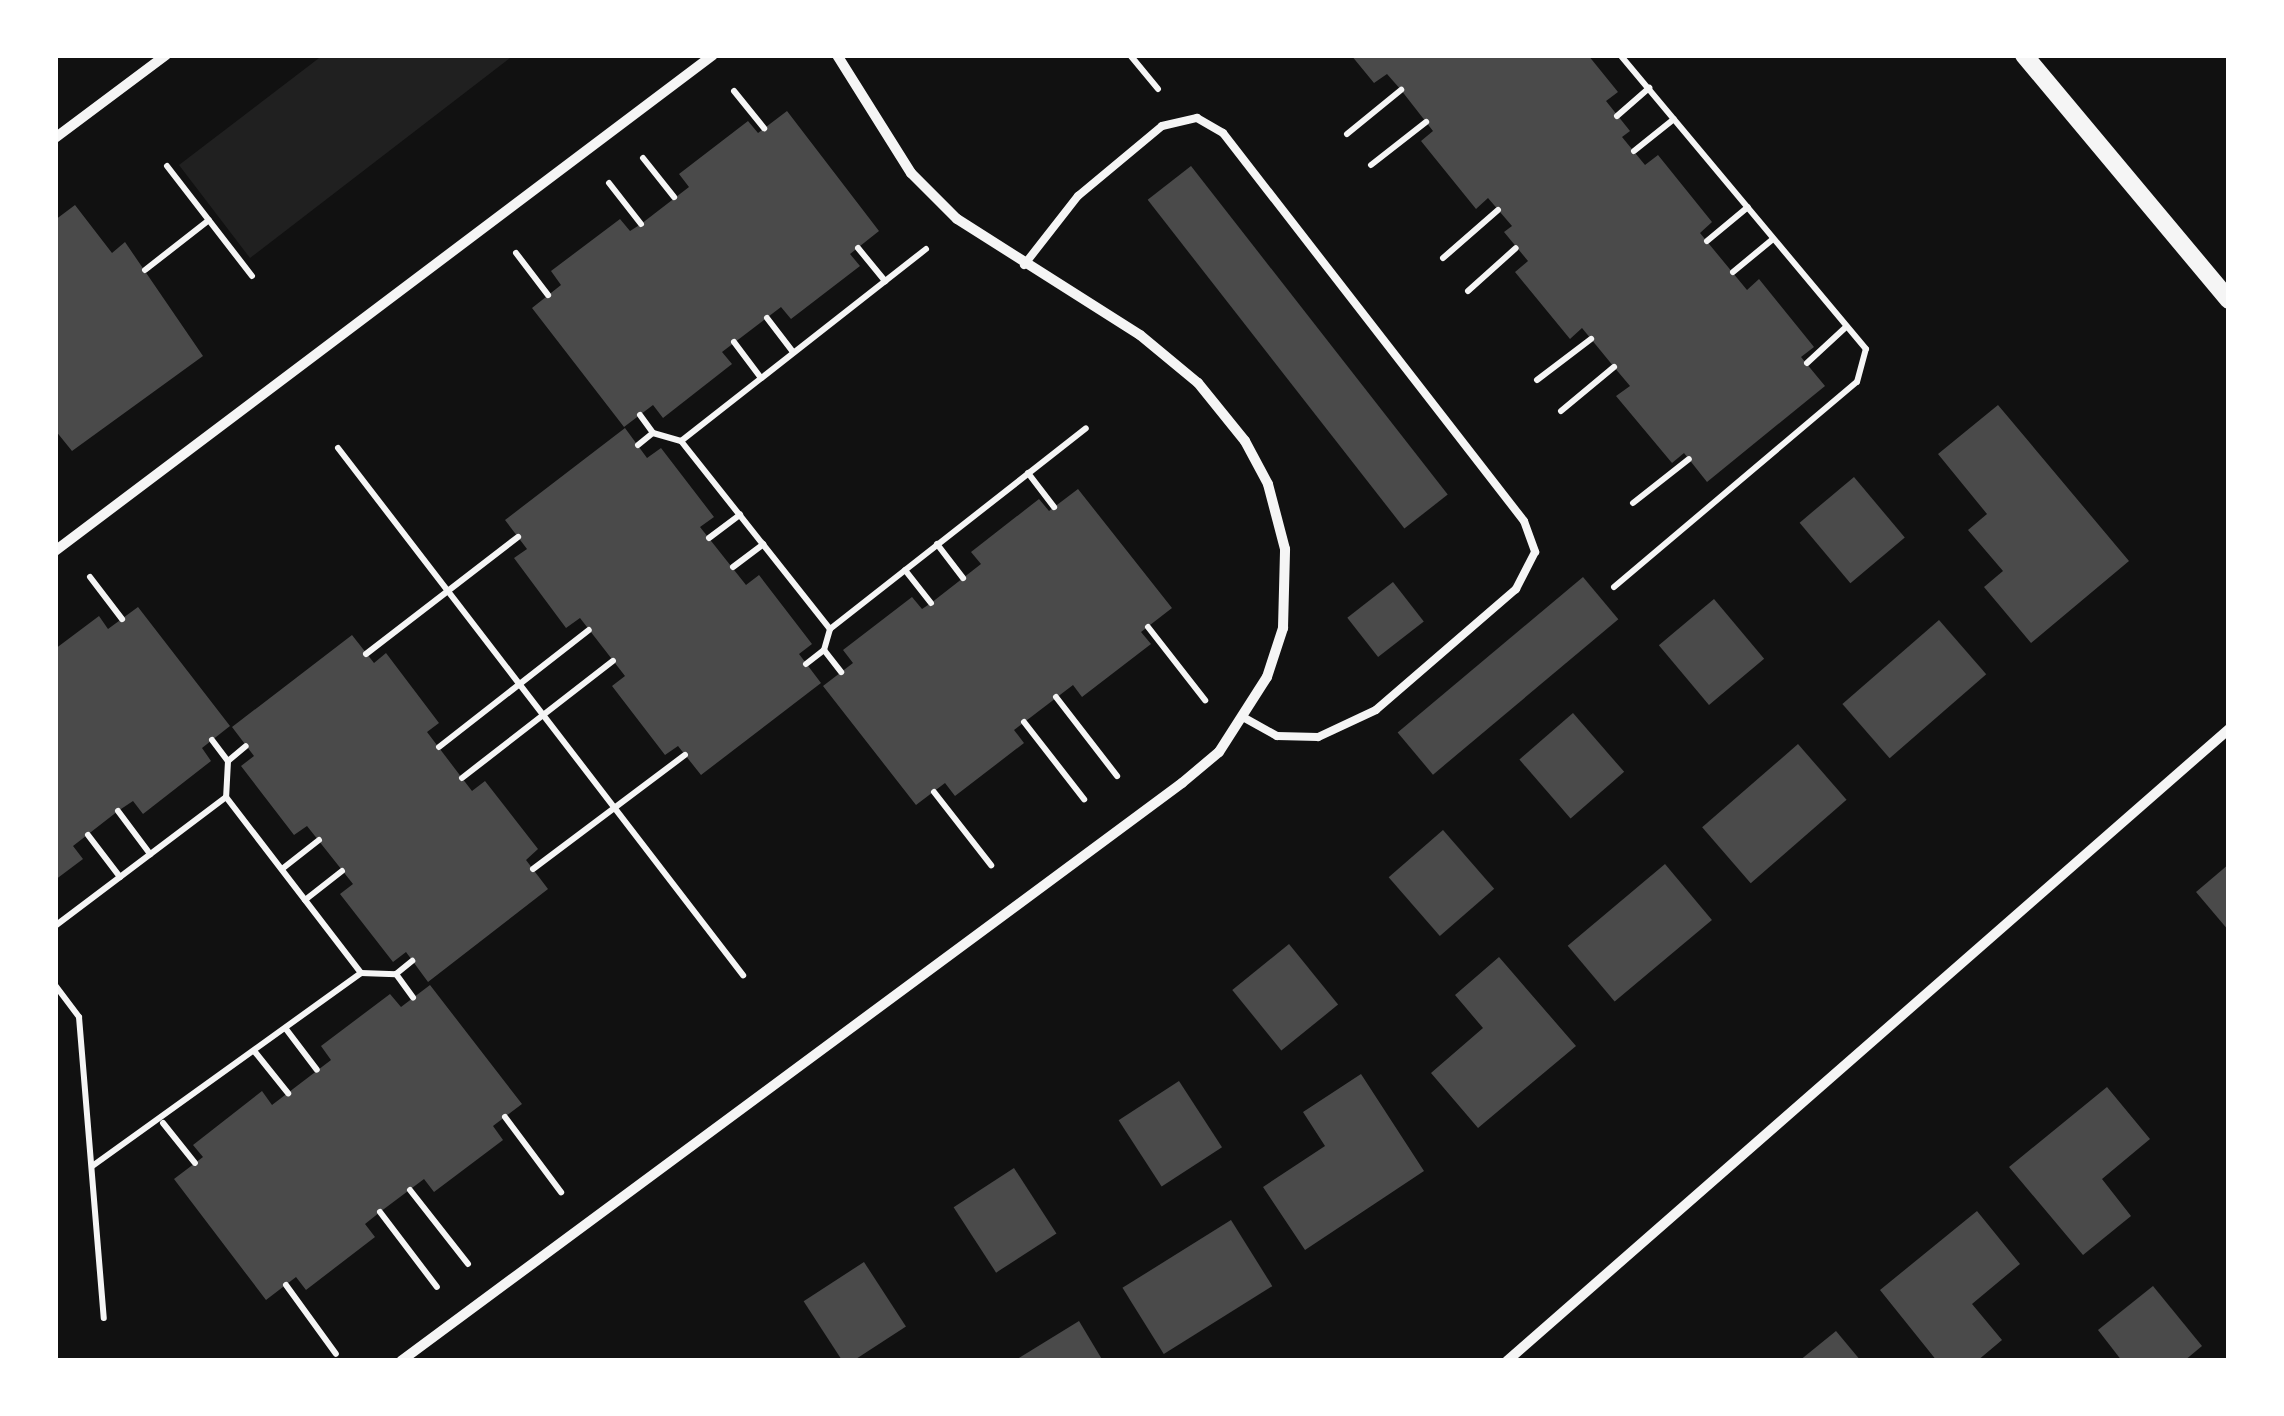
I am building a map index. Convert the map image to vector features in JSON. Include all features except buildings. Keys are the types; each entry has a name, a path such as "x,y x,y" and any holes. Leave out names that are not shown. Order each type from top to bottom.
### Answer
{"street":[{"path":"55,138 166,55"},
{"path":"55,551 714,55"},
{"path":"401,1361 1182,783 1245,718 1283,628 1285,549 1268,484 1198,382 1140,335 1024,264 911,173 837,55"},
{"path":"2024,55 2229,300"},
{"path":"1507,1361 2229,729"}],"lane":[{"path":"1024,264 1078,196 1162,126 1197,118 1223,132 1524,521 1535,552 1516,589 1376,710 1318,737 1278,736 1245,718"}],"path":[{"path":"1130,55 1159,90"},
{"path":"1614,588 1857,382 1866,349 1620,55"},
{"path":"1617,116 1649,88"},
{"path":"1347,134 1401,90"},
{"path":"734,91 764,128"},
{"path":"1634,151 1674,119"},
{"path":"1371,165 1426,122"},
{"path":"643,158 674,198"},
{"path":"167,166 252,276"},
{"path":"609,183 641,224"},
{"path":"1707,241 1748,207"},
{"path":"1443,258 1498,210"},
{"path":"145,270 210,220"},
{"path":"1732,272 1774,239"},
{"path":"858,248 884,281"},
{"path":"1468,291 1516,248"},
{"path":"680,441 926,250"},
{"path":"516,252 548,294"},
{"path":"766,318 794,352"},
{"path":"1806,363 1846,326"},
{"path":"1537,380 1591,338"},
{"path":"734,342 761,378"},
{"path":"1561,411 1614,367"},
{"path":"640,415 653,433 680,441 830,629"},
{"path":"806,664 824,650 830,629 1086,428"},
{"path":"638,445 653,433"},
{"path":"338,448 743,975"},
{"path":"1633,503 1688,459"},
{"path":"1028,473 1054,508"},
{"path":"709,538 740,515"},
{"path":"366,654 518,537"},
{"path":"732,568 763,544"},
{"path":"937,544 963,578"},
{"path":"905,570 931,603"},
{"path":"90,577 122,619"},
{"path":"1148,627 1205,700"},
{"path":"439,747 590,630"},
{"path":"824,650 841,672"},
{"path":"462,778 613,661"},
{"path":"1056,697 1117,776"},
{"path":"1024,722 1084,799"},
{"path":"212,740 228,760 226,797 361,973"},
{"path":"228,760 246,746"},
{"path":"533,869 686,755"},
{"path":"934,792 992,865"},
{"path":"55,926 226,797"},
{"path":"118,811 150,854"},
{"path":"88,836 120,877"},
{"path":"282,869 319,840"},
{"path":"305,900 342,870"},
{"path":"92,1166 162,1122 361,973 396,974 412,960"},
{"path":"396,974 413,997"},
{"path":"55,985 79,1017 104,1318"},
{"path":"286,1029 317,1070"},
{"path":"256,1052 288,1093"},
{"path":"504,1118 562,1194"},
{"path":"162,1122 195,1163"},
{"path":"410,1190 469,1266"},
{"path":"380,1212 439,1290"},
{"path":"286,1285 336,1354"}],"shaded area":[{"path":"323,55 514,55 250,258 179,165"}]}
